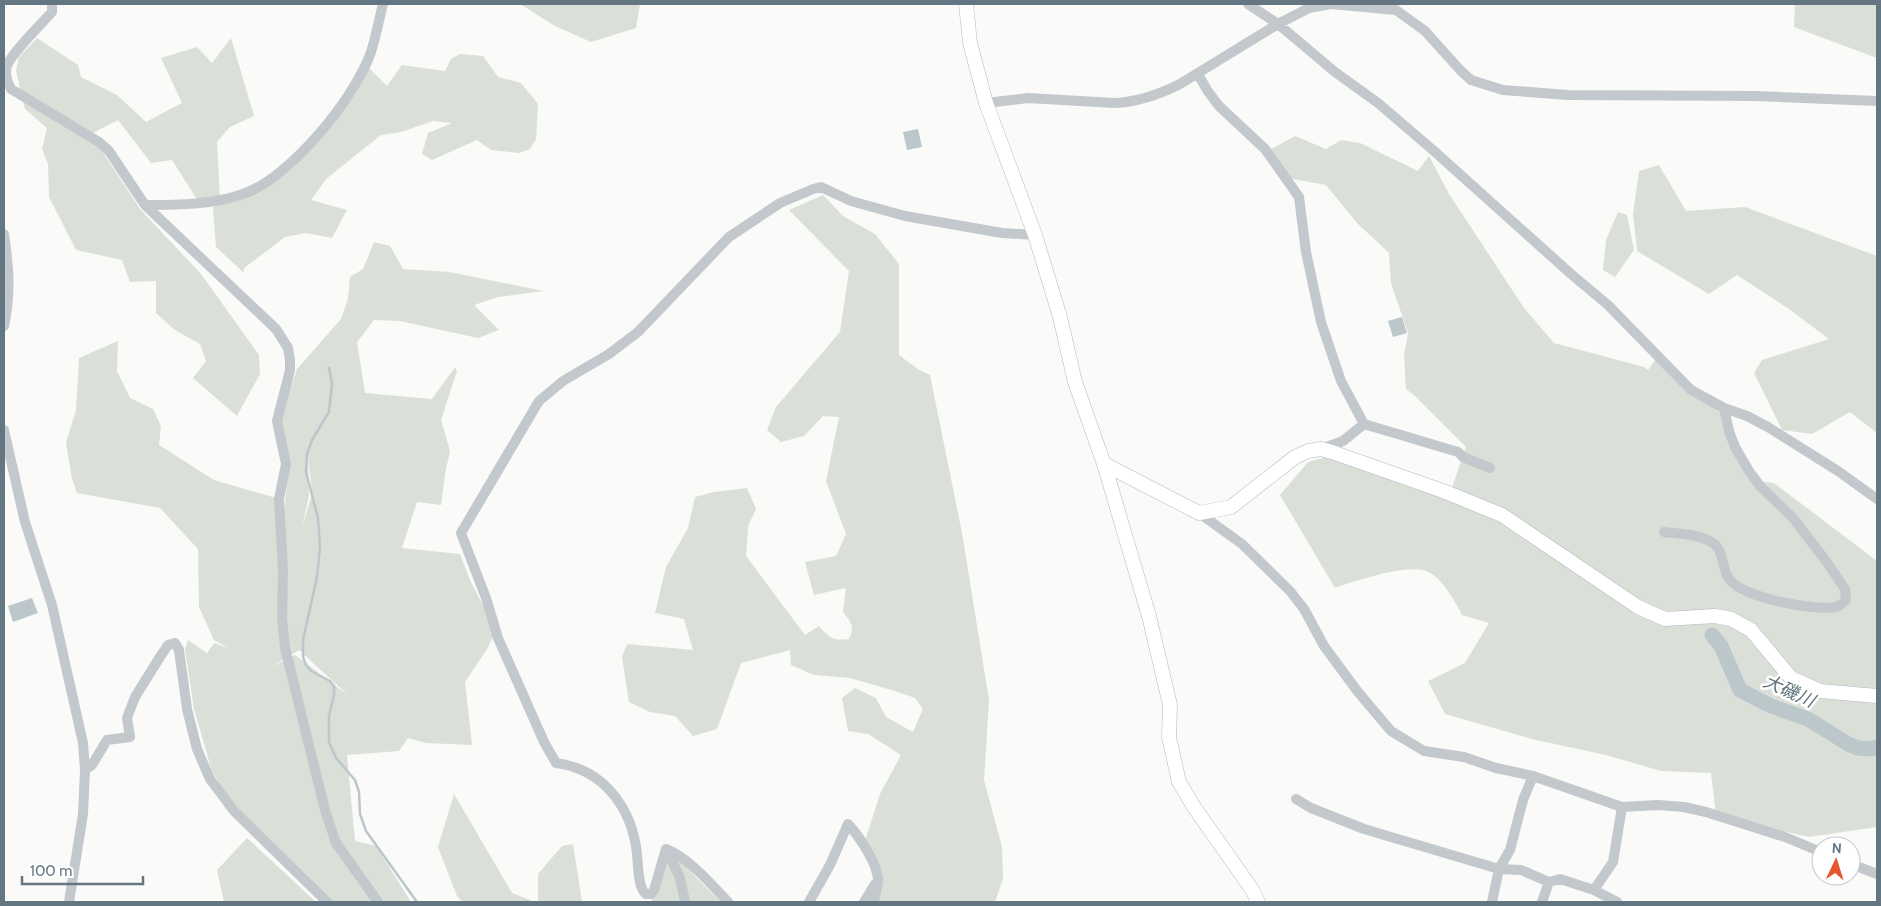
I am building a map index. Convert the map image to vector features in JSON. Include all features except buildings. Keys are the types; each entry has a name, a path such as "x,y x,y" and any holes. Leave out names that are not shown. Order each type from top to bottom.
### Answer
{"street":[{"path":"52,4 52,12 18,50 7,67 7,81 11,89 99,142 109,151 145,206 276,329 288,348 290,370 277,420 286,464 279,498 283,571 282,618 285,648 325,810 336,843 378,902"},
{"path":"145,206 200,204 243,194 274,178 328,123 356,82 371,52 383,4"},
{"path":"966,4 970,43 986,103 1034,235 1060,317 1076,382 1104,464 1161,660 1170,705 1169,737 1180,782 1194,807 1254,891 1258,902"},
{"path":"1248,4 1278,24 1335,72 1392,115 1608,305 1691,390 1724,408 1747,416 1768,427 1877,498"},
{"path":"986,103 1028,98 1115,104 1128,103 1164,92 1198,74 1278,24 1309,8 1331,4 1396,10 1425,31 1460,71 1471,80 1503,90 1568,96 1755,96 1877,101"},
{"path":"1198,74 1207,90 1220,106 1265,149 1299,197 1306,252 1321,322 1341,381 1364,424 1458,452 1463,457 1490,468"},
{"path":"666,849 654,890 651,894 646,894 641,888 637,850 623,807 606,786 595,777 572,765 556,763 544,742 498,638 486,598 461,533 526,422 539,401 563,381 609,354 638,332 728,237 780,203 813,188 821,187 851,201 905,216 1002,232 1034,235"},
{"path":"4,234 10,275 4,326"},
{"path":"1664,532 1703,539 1714,543 1720,551 1729,580 1744,590 1781,602 1810,606 1836,607 1846,600 1845,589 1826,561 1793,518 1760,486 1749,471 1735,447 1724,408"},
{"path":"1199,513 1231,507 1295,457 1343,440 1364,424"},
{"path":"4,430 25,522 52,606 83,743 85,770 83,814 69,902"},
{"path":"1320,449 1378,467 1502,515 1638,607 1665,619 1714,616 1731,619 1751,630 1792,678 1798,681 1820,690 1877,696"},
{"path":"1104,464 1199,513 1242,544 1290,591 1304,609 1324,646 1390,731 1424,751 1464,757 1496,768 1532,776 1622,807 1658,804 1691,809 1785,837 1811,848"},
{"path":"85,770 92,765 107,740 130,737 127,718 135,696 168,645 175,642 179,650 187,709 197,749 210,779 234,811 327,902"},
{"path":"1492,902 1499,869 1510,850 1523,800 1532,776"},
{"path":"1296,799 1311,808 1364,829 1499,869 1522,870 1549,882 1560,879 1594,890 1617,902"},
{"path":"1594,890 1612,862 1622,807"},
{"path":"809,902 830,865 848,824 862,840 878,879 874,902"},
{"path":"666,849 680,878 685,902"},
{"path":"666,849 675,852 709,882 728,902"},
{"path":"1861,868 1877,874"},
{"path":"864,902 878,879"},
{"path":"1542,902 1549,882"}],"shaded area":[{"path":"520,4 640,4 636,28 591,42 555,26"},
{"path":"1795,4 1877,4 1877,58 1794,27"},
{"path":"37,38 78,65 81,77 117,95 146,122 182,103 161,58 197,47 212,63 231,38 254,116 230,127 217,142 220,201 200,204 172,160 151,163 118,120 91,134 140,209 201,274 259,355 260,374 237,416 193,378 206,361 200,344 175,330 156,313 156,281 130,282 122,260 76,250 49,197 48,164 42,149 47,128 25,109 16,71 19,57"},
{"path":"460,54 483,56 498,77 521,83 538,104 536,139 530,149 519,153 491,150 477,140 432,160 422,154 428,133 452,123 433,121 401,132 381,135 326,179 311,200 347,210 332,238 306,233 285,237 244,268 244,273 216,247 213,207 249,194 296,164 309,152 354,92 366,65 387,86 402,65 445,71 451,59"},
{"path":"918,129 922,147 907,150 903,132"},
{"path":"1295,136 1326,149 1341,140 1360,143 1418,171 1429,156 1449,194 1524,308 1554,343 1644,367 1648,370 1656,359 1725,414 1753,480 1774,483 1877,561 1877,827 1809,837 1716,816 1711,773 1661,771 1606,755 1532,739 1445,714 1428,681 1465,663 1489,623 1462,615 1442,583 1426,571 1417,569 1394,571 1335,588 1280,495 1308,462 1326,457 1449,496 1466,447 1406,389 1404,356 1408,333 1391,283 1389,253 1358,224 1326,185 1288,178 1264,153"},
{"path":"1659,165 1686,211 1745,207 1877,256 1877,433 1850,412 1812,434 1782,430 1754,373 1762,360 1829,339 1789,309 1737,275 1709,294 1637,251 1633,214 1639,171"},
{"path":"823,195 843,216 875,234 899,264 899,355 919,370 930,375 962,533 989,700 984,780 1002,847 1003,879 995,902 873,902 876,889 864,844 880,794 901,755 868,734 848,731 842,698 855,688 876,698 886,717 913,732 923,709 915,698 850,678 814,675 791,665 790,650 741,663 717,729 693,736 675,716 650,712 629,702 622,657 627,644 693,650 684,619 655,613 666,567 688,528 695,497 714,492 747,488 756,509 748,526 746,556 805,635 819,626 835,639 849,639 851,635 851,625 843,612 846,588 814,595 805,562 836,556 846,534 826,481 839,417 823,416 804,436 781,442 767,430 776,407 840,332 849,271 789,210"},
{"path":"1618,212 1627,215 1634,250 1615,277 1603,270 1606,240"},
{"path":"374,242 390,246 403,269 449,272 544,291 498,297 474,305 499,330 478,338 400,321 374,320 357,342 365,393 432,399 455,367 457,371 441,420 450,451 441,505 417,502 402,548 460,554 470,580 496,631 487,649 465,682 472,745 426,743 408,738 399,751 347,755 355,841 376,846 411,902 329,902 250,833 212,771 194,709 185,649 188,640 207,653 214,643 228,648 214,640 199,607 198,549 160,508 77,493 72,479 66,443 76,410 79,358 118,341 117,371 130,398 153,409 161,426 159,445 214,480 276,498 281,536 290,462 280,419 297,369 341,319 348,299 350,277 363,269","holes":["308,455 312,494 302,528 309,495","299,650 349,696 295,655 271,667"]},
{"path":"1402,317 1407,333 1393,337 1388,321"},
{"path":"32,598 38,613 13,622 8,606"},
{"path":"454,794 512,893 535,902 463,902 457,896 438,847"},
{"path":"247,838 316,902 224,902 217,870"},
{"path":"573,844 582,902 538,902 538,874 562,846"},
{"path":"666,849 670,851 721,902 651,902"}],"waterway":[{"path":"329,368 332,384 329,412 312,440 307,454 306,472 318,518 320,547 317,577 303,640 303,657 311,671 330,681 334,686 329,716 329,742 336,758 355,780 359,792 360,814 366,831 417,902"},
{"name":"大磯川","path":"1712,635 1721,646 1740,690 1771,706 1808,719 1848,744 1858,748 1871,749 1877,747"}]}
